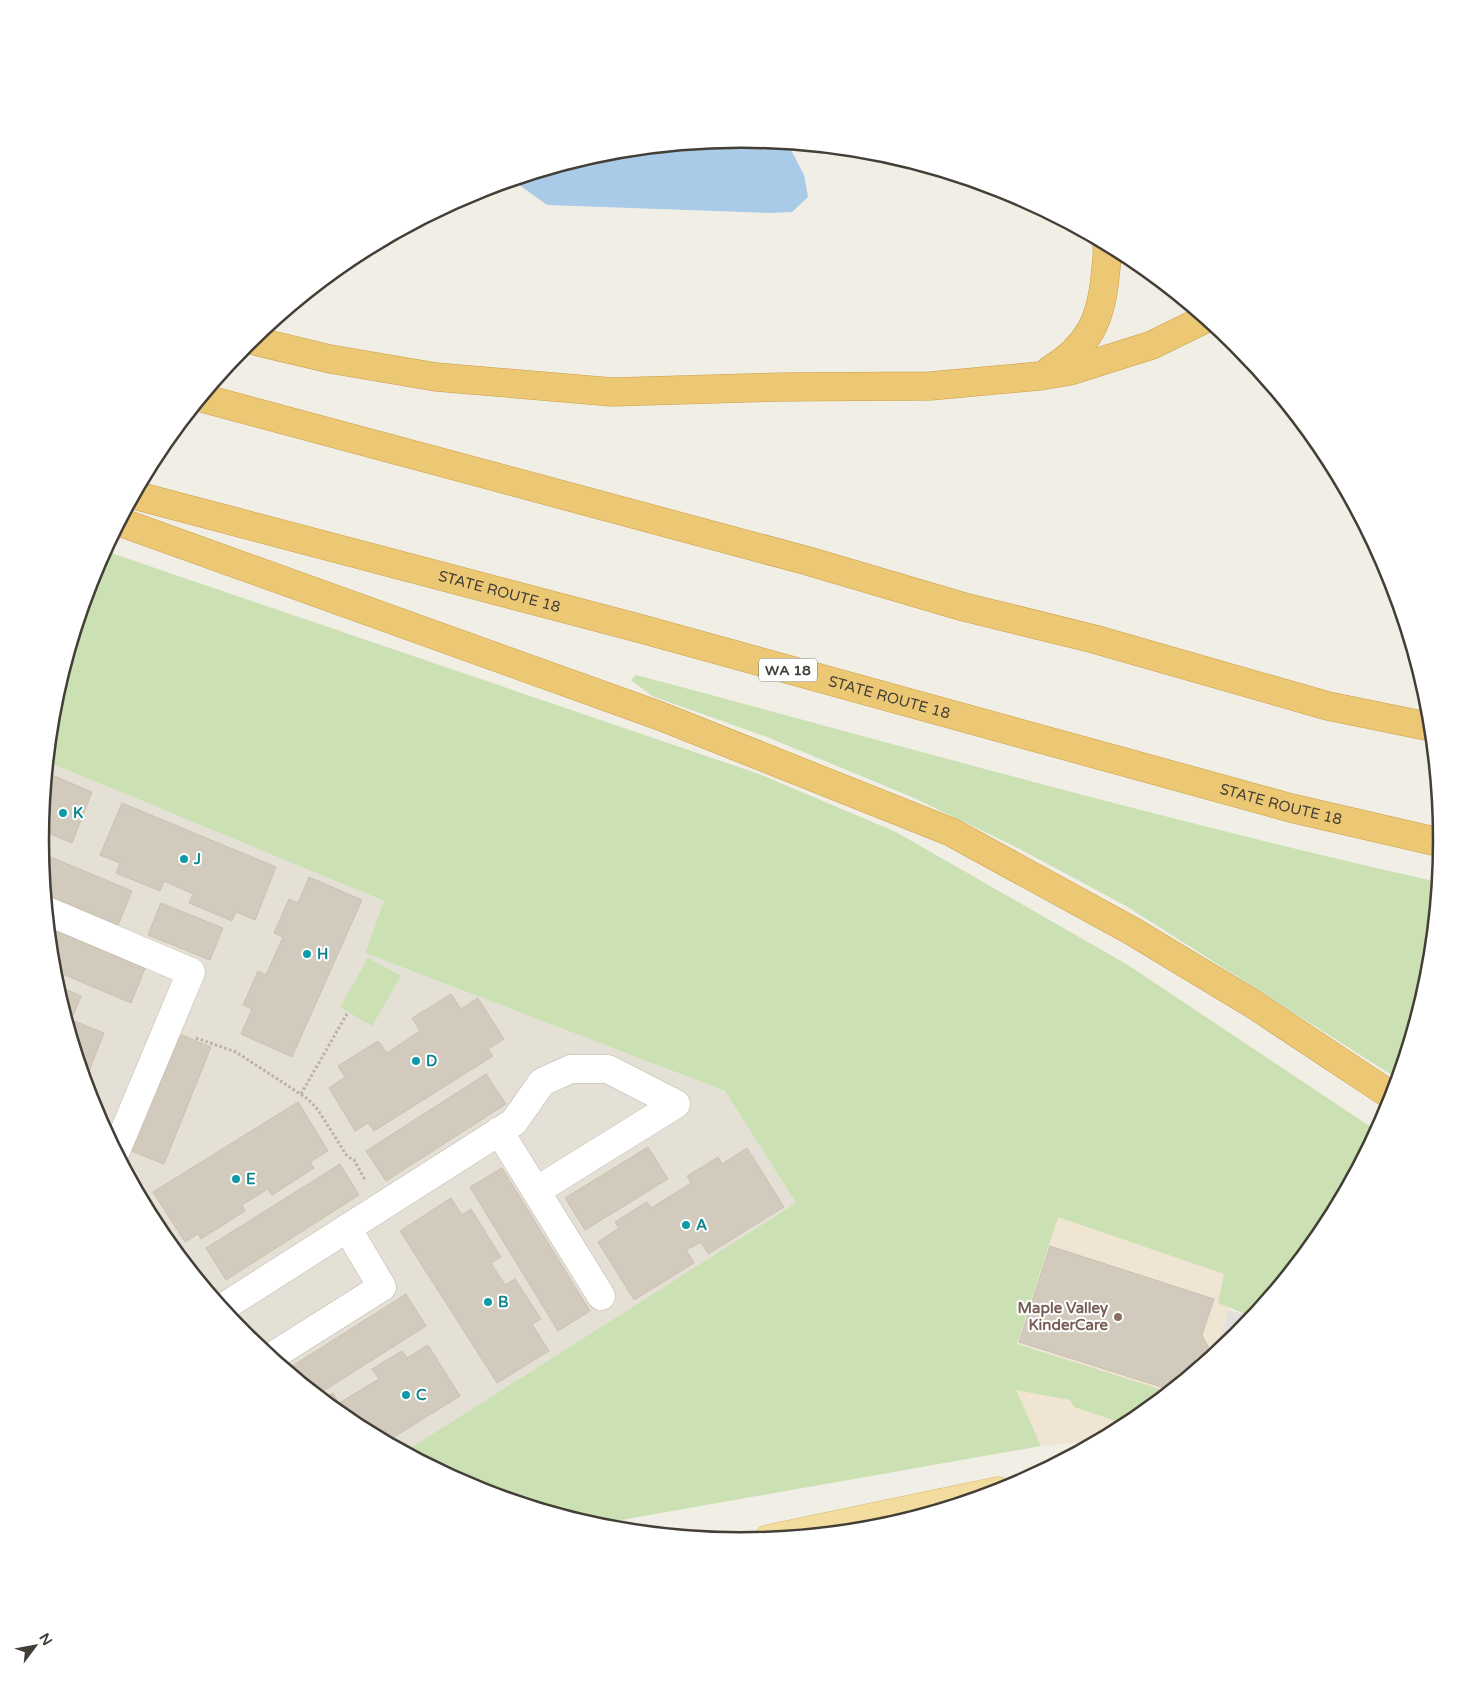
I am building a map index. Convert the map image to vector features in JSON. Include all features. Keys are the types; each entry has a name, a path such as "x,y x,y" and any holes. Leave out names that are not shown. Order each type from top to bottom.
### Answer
{"highway":[{"path":"1040,376 1068,359 1092,330 1103,298 1106,253"},
{"path":"261,342 330,359 436,377 612,392 783,387 930,386 1040,376 1070,371 1152,346 1199,322"},
{"path":"208,400 808,561 964,607 1094,639 1328,706 1423,725"},
{"name":"STATE ROUTE 18","path":"140,497 638,628 1291,808 1433,841"},
{"path":"125,524 660,716 950,832 1132,931 1253,1004 1386,1092"}],"main road":[{"path":"827,1527 930,1506"}],"lane":[{"path":"53,914 191,972 119,1144"},
{"path":"228,1304 514,1122 542,1082 570,1068 608,1069 676,1104 536,1191"},
{"path":"499,1131 602,1296"},
{"path":"277,1353 382,1287 346,1228"}],"path":[{"path":"301,1094 348,1012"},
{"path":"168,1027 236,1052 301,1094 318,1110 347,1156 354,1160 381,1206"}],"shaded area":[{"path":"53,764 384,901 365,953 725,1091 796,1203 410,1448 395,1440 356,1416 320,1390 252,1330 221,1297 165,1225 141,1187 120,1147 85,1063 72,1020 62,976 50,886 50,795"},
{"path":"1017,1202 1225,1274 1229,1310 1244,1315 1197,1361 1162,1390 1126,1416 1083,1442 1041,1446 1016,1390"},
{"path":"1229,1310 1244,1315 1230,1330 1219,1340"}],"green space":[{"path":"111,553 759,774 896,832 1128,965 1371,1127 1341,1187 1317,1225 1290,1262 1245,1314 1218,1303 1224,1274 1058,1217 1017,1344 1162,1390 1117,1421 1074,1407 1070,1400 1016,1390 1041,1446 616,1521 562,1509 518,1496 476,1480 410,1448 796,1203 725,1091 365,953 384,901 53,764 62,705 72,661 85,618"},
{"path":"636,675 1136,809 1432,881 1420,976 1410,1020 1392,1075 1126,906 1016,847 912,797 767,737 652,696 631,680"},
{"path":"368,958 401,976 372,1026 340,1007"}],"water":[{"path":"741,148 791,150 804,175 808,197 792,212 770,213 547,205 519,185 562,172 651,154"}],"building":[{"name":"K","path":"52,775 92,792 72,843 49,833"},
{"name":"J","path":"122,803 276,867 255,920 236,912 232,921 189,903 193,894 164,881 160,891 116,873 120,863 100,855"},
{"path":"49,856 132,891 118,925 51,897"},
{"name":"H","path":"309,877 362,900 292,1057 241,1034 252,1009 243,1005 258,971 266,975 283,937 274,933 289,899 298,903"},
{"path":"161,903 223,928 210,960 148,935"},
{"path":"56,931 145,968 131,1003 62,974"},
{"path":"65,989 81,996 74,1014 70,1013"},
{"name":"D","path":"451,994 461,1009 478,998 504,1039 488,1049 493,1056 374,1131 368,1123 355,1131 329,1088 345,1077 338,1066 378,1041 387,1053 420,1031 412,1018"},
{"path":"72,1020 104,1033 88,1072"},
{"path":"177,1033 211,1047 164,1164 129,1150"},
{"path":"486,1074 506,1104 386,1181 366,1151"},
{"name":"E","path":"298,1102 328,1151 310,1162 314,1168 272,1195 268,1189 242,1205 245,1211 201,1239 198,1234 185,1242 153,1192"},
{"path":"648,1147 668,1179 585,1230 565,1198"},
{"name":"A","path":"747,1148 784,1207 708,1254 701,1242 686,1250 694,1263 634,1300 598,1242 619,1228 615,1222 647,1202 651,1208 691,1183 687,1176 718,1157 722,1164"},
{"path":"340,1164 359,1195 226,1280 206,1248"},
{"path":"502,1168 590,1311 558,1331 470,1187"},
{"name":"B","path":"451,1198 462,1215 471,1209 501,1257 491,1263 505,1285 515,1279 541,1319 532,1324 549,1351 497,1383 400,1231"},
{"name":"Maple Valley KinderCare","path":"1050,1246 1214,1299 1202,1335 1210,1349 1195,1358 1193,1365 1164,1388 1019,1342"},
{"path":"406,1294 426,1326 322,1392 292,1366"},
{"name":"C","path":"428,1345 460,1396 392,1438 329,1396 333,1393 339,1403 379,1379 372,1369 402,1351 407,1358"}],"place":[{"name":"K","path":"63,813"},
{"name":"J","path":"184,859"},
{"name":"H","path":"307,954"},
{"name":"D","path":"416,1061"},
{"name":"E","path":"236,1179"},
{"name":"A","path":"686,1225"},
{"name":"B","path":"488,1302"},
{"name":"Maple Valley KinderCare","path":"1118,1317"},
{"name":"C","path":"406,1395"}]}
